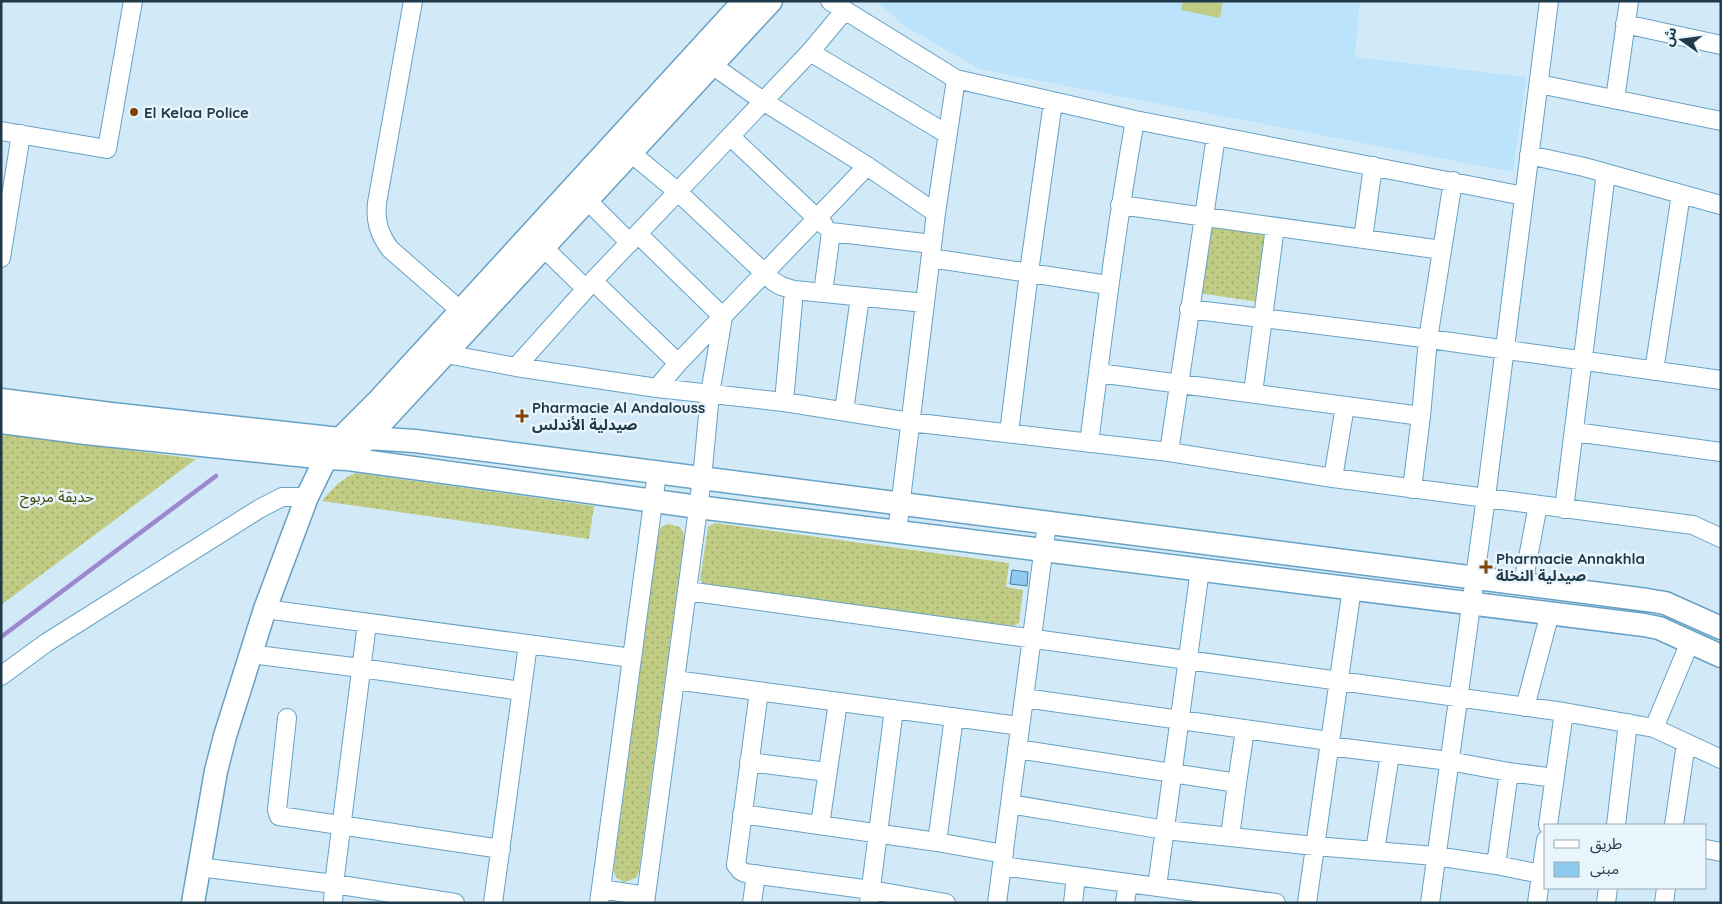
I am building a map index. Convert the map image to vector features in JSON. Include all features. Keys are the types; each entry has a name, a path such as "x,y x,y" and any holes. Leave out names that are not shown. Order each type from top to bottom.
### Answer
{"main road":[{"path":"193,903 216,771 225,736 265,609 310,490 380,399 744,1"},
{"path":"1,422 96,434 338,452 368,438 771,1"},
{"path":"1,400 120,415 338,452 698,507 1644,625 1659,628 1721,656"},
{"path":"395,408 402,433 415,441"},
{"path":"368,438 415,441 1665,603 1719,624"}],"street":[{"path":"1,131 107,149 132,1"},
{"path":"413,1 377,203 376,222 379,232 390,249 461,311"},
{"path":"1430,903 1486,497 1549,1"},
{"path":"1615,99 1629,1"},
{"path":"516,367 590,285 810,52 837,6 956,79 1135,120 1524,196"},
{"path":"1625,24 1721,45"},
{"path":"810,52 947,134"},
{"path":"712,65 763,101 867,166 936,213"},
{"path":"897,532 936,213 956,79"},
{"path":"1539,84 1721,121"},
{"path":"1009,433 1053,102"},
{"path":"1089,443 1108,285 1135,120"},
{"path":"1,258 21,134"},
{"path":"730,136 831,232 932,250 1029,272 1108,285"},
{"path":"1169,452 1216,136"},
{"path":"631,154 678,192 764,273 781,286 794,290 925,303"},
{"path":"1529,155 1606,173 1681,194 1720,202"},
{"path":"658,388 678,363 867,166"},
{"path":"1363,239 1373,166"},
{"path":"1564,508 1584,362 1606,173"},
{"path":"1412,489 1428,339 1453,181"},
{"path":"1654,371 1681,194"},
{"path":"588,201 634,238 724,317"},
{"path":"1120,205 1442,250"},
{"path":"1253,393 1275,228"},
{"path":"823,293 831,232"},
{"path":"544,248 590,285 678,363"},
{"path":"784,402 794,290"},
{"path":"844,412 860,297"},
{"path":"1189,308 1504,349 1584,362 1721,380"},
{"path":"657,473 600,896 646,899 702,479 710,394 724,317"},
{"path":"446,354 516,367 658,388 784,402 910,422 1169,452 1333,478 1693,525 1721,538"},
{"path":"1098,373 1421,416"},
{"path":"1333,478 1345,406"},
{"path":"1574,432 1721,452"},
{"path":"1,676 54,638 259,508 282,498 310,490"},
{"path":"1522,584 1538,505"},
{"path":"997,903 1047,523"},
{"path":"1157,887 1200,569"},
{"path":"1307,903 1352,588"},
{"path":"687,591 1564,712 1654,728 1721,759"},
{"path":"265,609 632,658"},
{"path":"1525,707 1550,613"},
{"path":"333,903 367,622"},
{"path":"1654,728 1690,642"},
{"path":"493,903 528,644"},
{"path":"250,654 521,691"},
{"path":"675,680 1020,726"},
{"path":"759,691 736,865 741,871 870,896 946,903"},
{"path":"1024,698 1555,778"},
{"path":"820,825 838,702"},
{"path":"870,896 894,709"},
{"path":"1550,824 1564,712"},
{"path":"937,842 954,717"},
{"path":"287,718 277,810 278,815 282,818 501,848"},
{"path":"1616,824 1628,723"},
{"path":"1230,837 1245,730"},
{"path":"1674,824 1686,743"},
{"path":"1017,749 1237,783"},
{"path":"1375,850 1390,754"},
{"path":"749,762 827,772"},
{"path":"1496,865 1509,772"},
{"path":"1010,804 1165,830 1315,846 1436,856 1541,874"},
{"path":"742,814 937,842 1003,860 1076,876 1238,900 1276,903"},
{"path":"1707,849 1721,852"},
{"path":"1537,903 1544,859"},
{"path":"199,867 334,884 455,903"},
{"path":"752,903 756,874"},
{"path":"1073,903 1076,876"},
{"path":"1125,903 1128,883"},
{"path":"1606,903 1608,889"},
{"path":"1664,903 1666,889"}],"shaded area":[{"path":"876,1 1360,1 1355,57 1526,77 1513,172 979,69 905,26"}],"green space":[{"path":"1183,1 1223,1 1220,18 1181,10"},
{"path":"1209,226 1268,234 1258,302 1199,293"},
{"name":"حديقة مربوح","path":"1,433 196,459 1,605"},
{"path":"356,473 594,506 589,539 322,501 337,485"},
{"path":"715,523 1009,563 1006,587 1023,590 1019,623 1013,626 705,585 700,580 708,527"},
{"path":"668,524 680,527 684,539 639,871 636,878 625,882 616,877 614,867 658,534 661,527"}],"building":[{"path":"1012,570 1028,572 1027,586 1010,584"}],"waterway":[{"path":"1,637 216,476"}],"place":[{"name":"El Kelaa Police","path":"134,112"},
{"name":"Pharmacie Al Andalouss صيدلية الأندلس","path":"522,416"},
{"name":"Pharmacie Annakhla صيدلية النخلة","path":"1486,567"}]}
